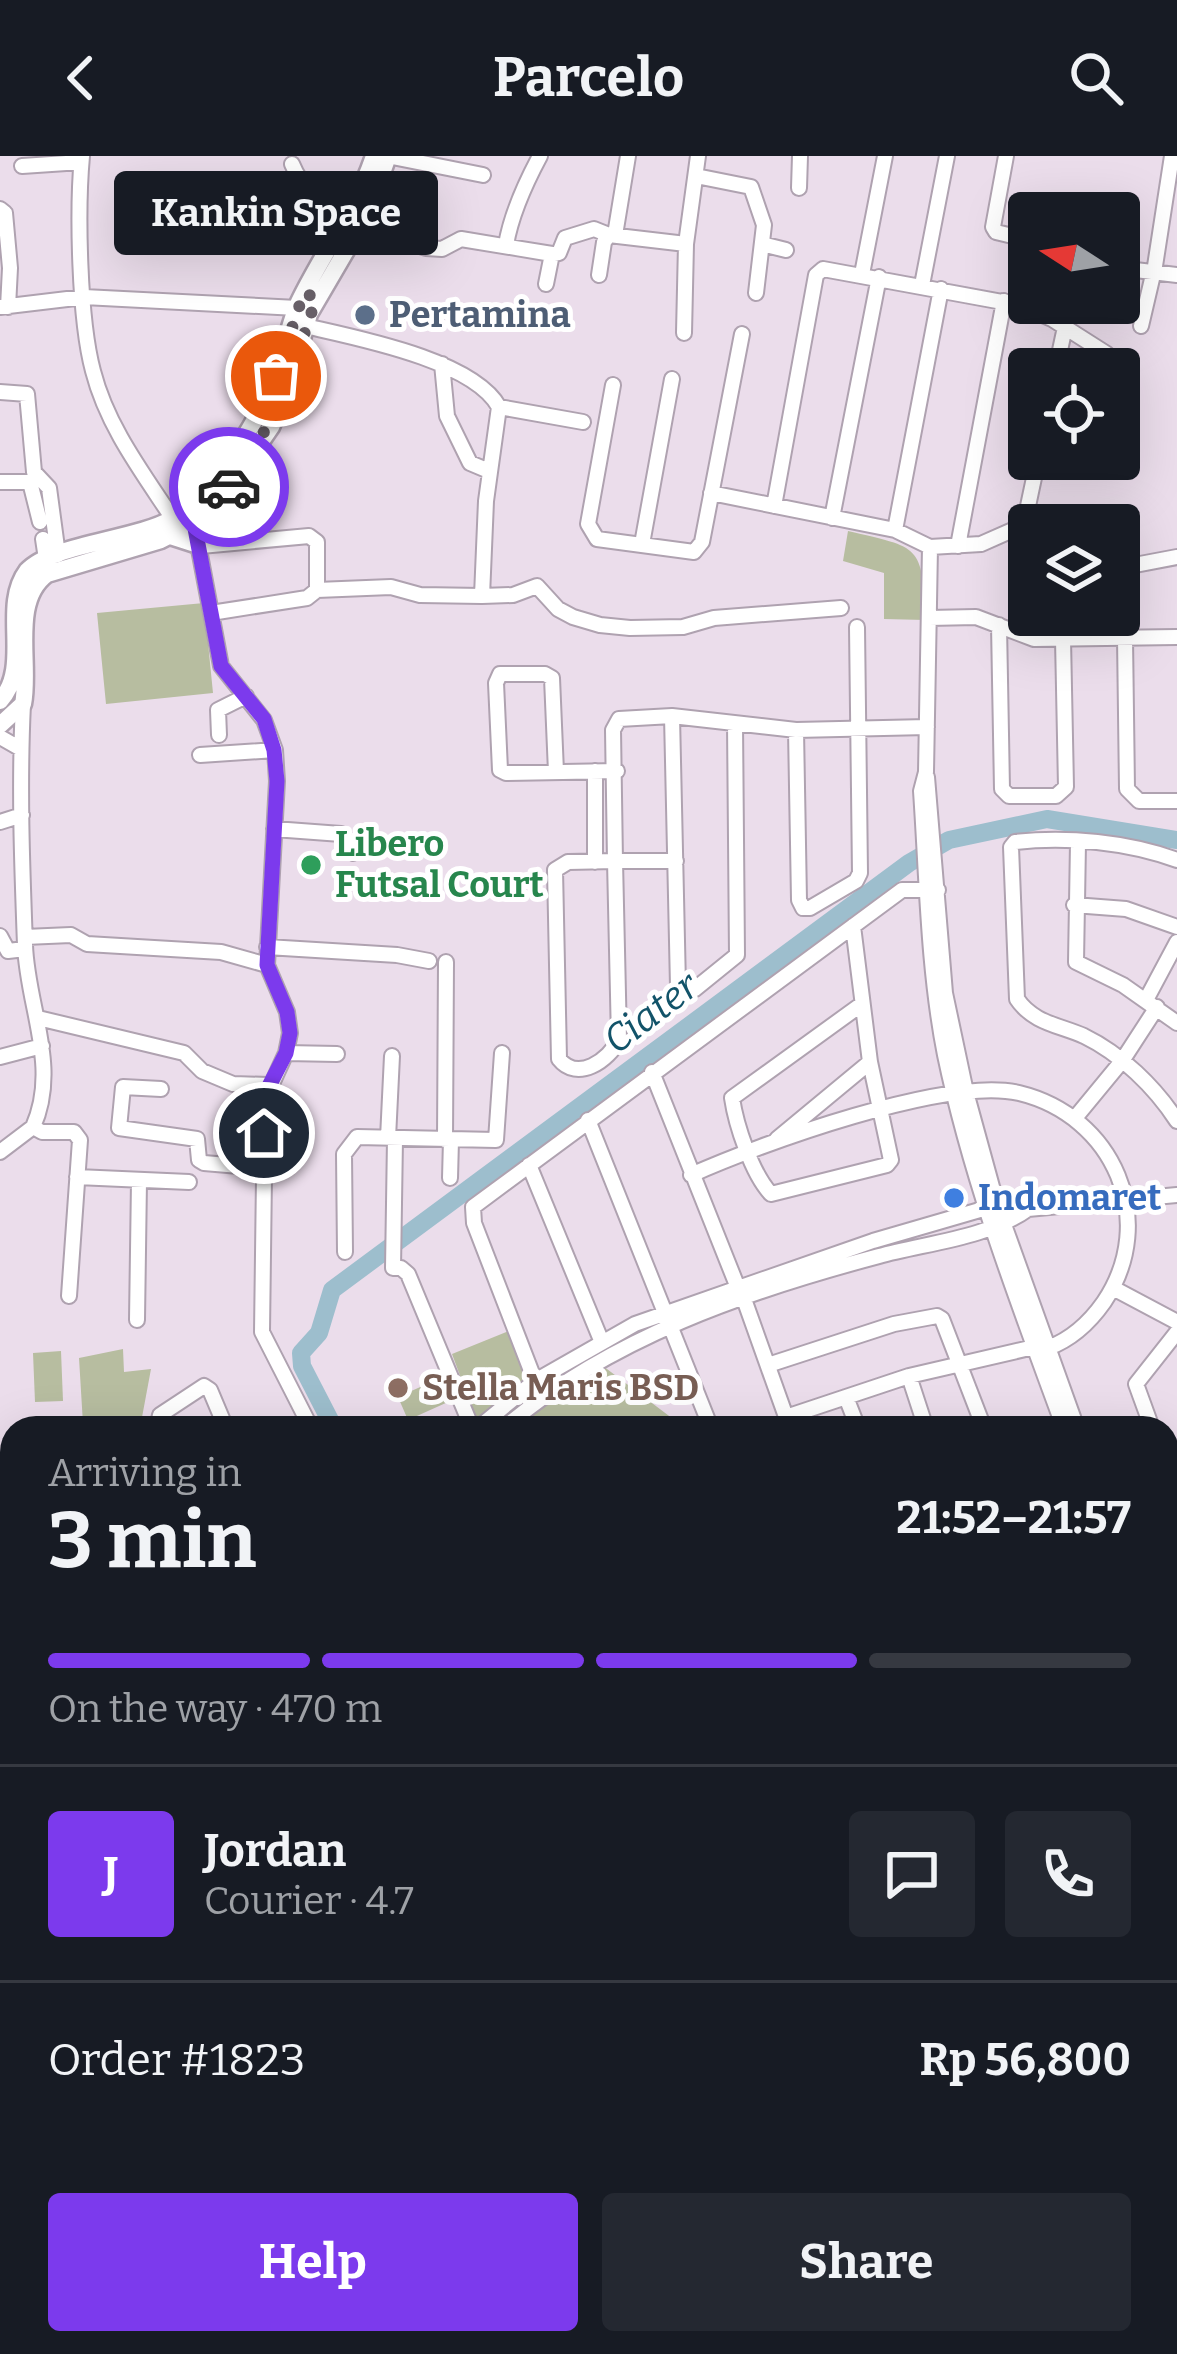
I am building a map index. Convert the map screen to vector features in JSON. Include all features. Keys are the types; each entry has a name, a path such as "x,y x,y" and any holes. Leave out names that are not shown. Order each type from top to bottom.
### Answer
{"main road":[{"path":"0,725 23,704 26,609 35,584 47,574 171,527 203,491 258,415 374,156"},
{"path":"0,701 11,687 13,606 27,571 52,557 194,523 229,488 271,427 289,385 305,326 306,300 361,226 388,156"},
{"path":"171,527 201,546"}],"street":[{"path":"388,156 483,175"},
{"path":"506,245 510,219 518,211 540,156"},
{"path":"599,275 628,156"},
{"path":"684,333 686,244 698,156"},
{"path":"799,188 800,156"},
{"path":"862,274 885,156"},
{"path":"922,285 947,156"},
{"path":"1006,156 993,227 1008,235"},
{"path":"1141,326 1172,156"},
{"path":"22,166 81,159 89,350 119,437 171,527"},
{"path":"292,164 309,192 356,204"},
{"path":"696,176 752,187 764,225 756,293"},
{"path":"0,209 8,228 4,307 84,297 306,300"},
{"path":"361,226 442,250 460,239 552,254 559,253 570,234 594,229 686,244"},
{"path":"762,244 786,250"},
{"path":"546,284 552,254"},
{"path":"774,506 816,275 826,268 1004,301 1065,327 1098,348"},
{"path":"1140,270 1177,275"},
{"path":"832,518 879,277"},
{"path":"896,530 941,289"},
{"path":"958,546 1004,301"},
{"path":"305,326 457,369 482,386 499,407 583,422"},
{"path":"1060,348 1065,327"},
{"path":"613,385 588,524 597,539 694,552 702,542 742,334"},
{"path":"442,364 447,416 470,463 489,471"},
{"path":"642,544 672,379"},
{"path":"0,392 28,394 34,472 49,488 52,557"},
{"path":"482,596 489,471 499,407"},
{"path":"711,493 896,530 931,547 958,546 981,544 1024,525 1034,480"},
{"path":"0,482 30,482 52,557"},
{"path":"194,523 221,666 264,719 274,750 267,965 287,1012 290,1033 286,1053 268,1085 262,1338 304,1416"},
{"path":"201,546 309,536 317,542 317,590"},
{"path":"931,547 926,772 921,791 945,993 960,1092 990,1207 1061,1416"},
{"path":"1140,564 1177,557"},
{"path":"211,613 307,598 317,590 391,587 420,595 482,596 513,595 537,586 558,609 572,616 630,628 683,627 714,618 841,608"},
{"path":"928,618 976,617 1034,639 1177,637"},
{"path":"999,625 1002,789 1010,796 1056,796 1066,787 1063,639"},
{"path":"796,730 799,900 803,908 810,908 860,877 857,627"},
{"path":"1125,638 1126,789 1139,801 1177,801"},
{"path":"556,772 552,678 500,674 496,683 497,767 506,773 616,771"},
{"path":"218,735 218,710 246,696"},
{"path":"0,1152 33,1127 42,1094 42,1046 25,938 23,704"},
{"path":"676,861 615,862 568,862 555,870 559,1059 563,1066 576,1072 586,1070 619,1040 615,862 616,771 613,730 616,721 672,716 796,730 927,727"},
{"path":"672,716 678,986 682,993 695,989 737,956 735,723"},
{"path":"0,737 21,749"},
{"path":"200,755 274,750"},
{"path":"595,771 595,862"},
{"path":"0,822 22,815"},
{"path":"274,829 341,834 353,853"},
{"path":"1176,1117 1122,1061 1087,1037 1029,1015 1017,1000 1013,843 1037,840 1151,850 1177,860"},
{"path":"1078,843 1076,962 1165,1011"},
{"path":"535,1381 474,1222 473,1207 902,890 933,890"},
{"path":"1074,905 1126,909 1177,927"},
{"path":"853,926 870,1062 893,1155 887,1165 778,1195 765,1190 732,1104 736,1091 862,1004"},
{"path":"0,935 71,934 87,944 221,952 267,965"},
{"path":"1075,1118 1165,1011 1177,942"},
{"path":"267,947 429,961"},
{"path":"446,962 450,1178"},
{"path":"38,1018 184,1054 202,1071 233,1084 268,1085"},
{"path":"0,1057 42,1046"},
{"path":"345,1252 346,1146 357,1137 496,1140 502,1052"},
{"path":"286,1053 338,1054"},
{"path":"392,1056 393,1265 408,1274 470,1416"},
{"path":"775,1141 870,1062"},
{"path":"652,1072 786,1416"},
{"path":"160,1089 123,1087 118,1128 197,1139 199,1160 204,1163 263,1168"},
{"path":"691,1175 748,1149 882,1109 960,1092 1018,1093 1075,1118 1105,1149 1128,1199 1129,1242 1113,1288 1082,1328 1041,1348 909,1376 802,1416"},
{"path":"588,1120 706,1416"},
{"path":"33,1127 78,1134 69,1296"},
{"path":"529,1165 601,1340"},
{"path":"76,1177 189,1182"},
{"path":"137,1320 139,1181"},
{"path":"490,1416 601,1340 741,1294 873,1241 990,1207 1028,1209 1177,1195"},
{"path":"741,1294 996,1225 1028,1209"},
{"path":"1113,1288 1177,1322"},
{"path":"768,1364 894,1324 937,1316 942,1318 979,1416"},
{"path":"519,1416 551,1391 669,1319"},
{"path":"1148,1416 1136,1384 1177,1332"},
{"path":"1041,1348 1072,1416"},
{"path":"909,1376 922,1416"},
{"path":"166,1416 204,1386 221,1416"},
{"path":"846,1397 853,1416"}],"green space":[{"path":"848,531 890,541 913,553 922,576 925,620 884,619 884,573 843,561"},
{"path":"204,603 213,693 106,704 97,613"},
{"path":"511,1330 528,1380 482,1416 475,1416 452,1354"},
{"path":"123,1349 124,1372 151,1369 142,1416 83,1416 79,1358"},
{"path":"61,1351 63,1401 35,1402 33,1353"},
{"path":"603,1366 669,1416 524,1416"},
{"path":"438,1379 448,1402 406,1416 398,1397"}],"waterway":[{"name":"Ciater","path":"328,1416 302,1366 301,1353 319,1333 332,1290 909,863 949,840 1047,819 1177,840"}],"way so far":[{"path":"229,487 271,427 289,385 316,299 304,292 276,376"}],"place":[{"name":"Pertamina","path":"365,315"},
{"name":"Kankin Space","path":"276,376"},
{"name":"Libero Futsal Court","path":"311,865"},
{"name":"Indomaret","path":"954,1198"},
{"name":"Stella Maris BSD","path":"398,1388"}],"route":[{"path":"229,487 194,523 221,666 264,719 274,750 277,781 267,965 287,1012 290,1033 286,1053 266,1092 264,1133"}]}
